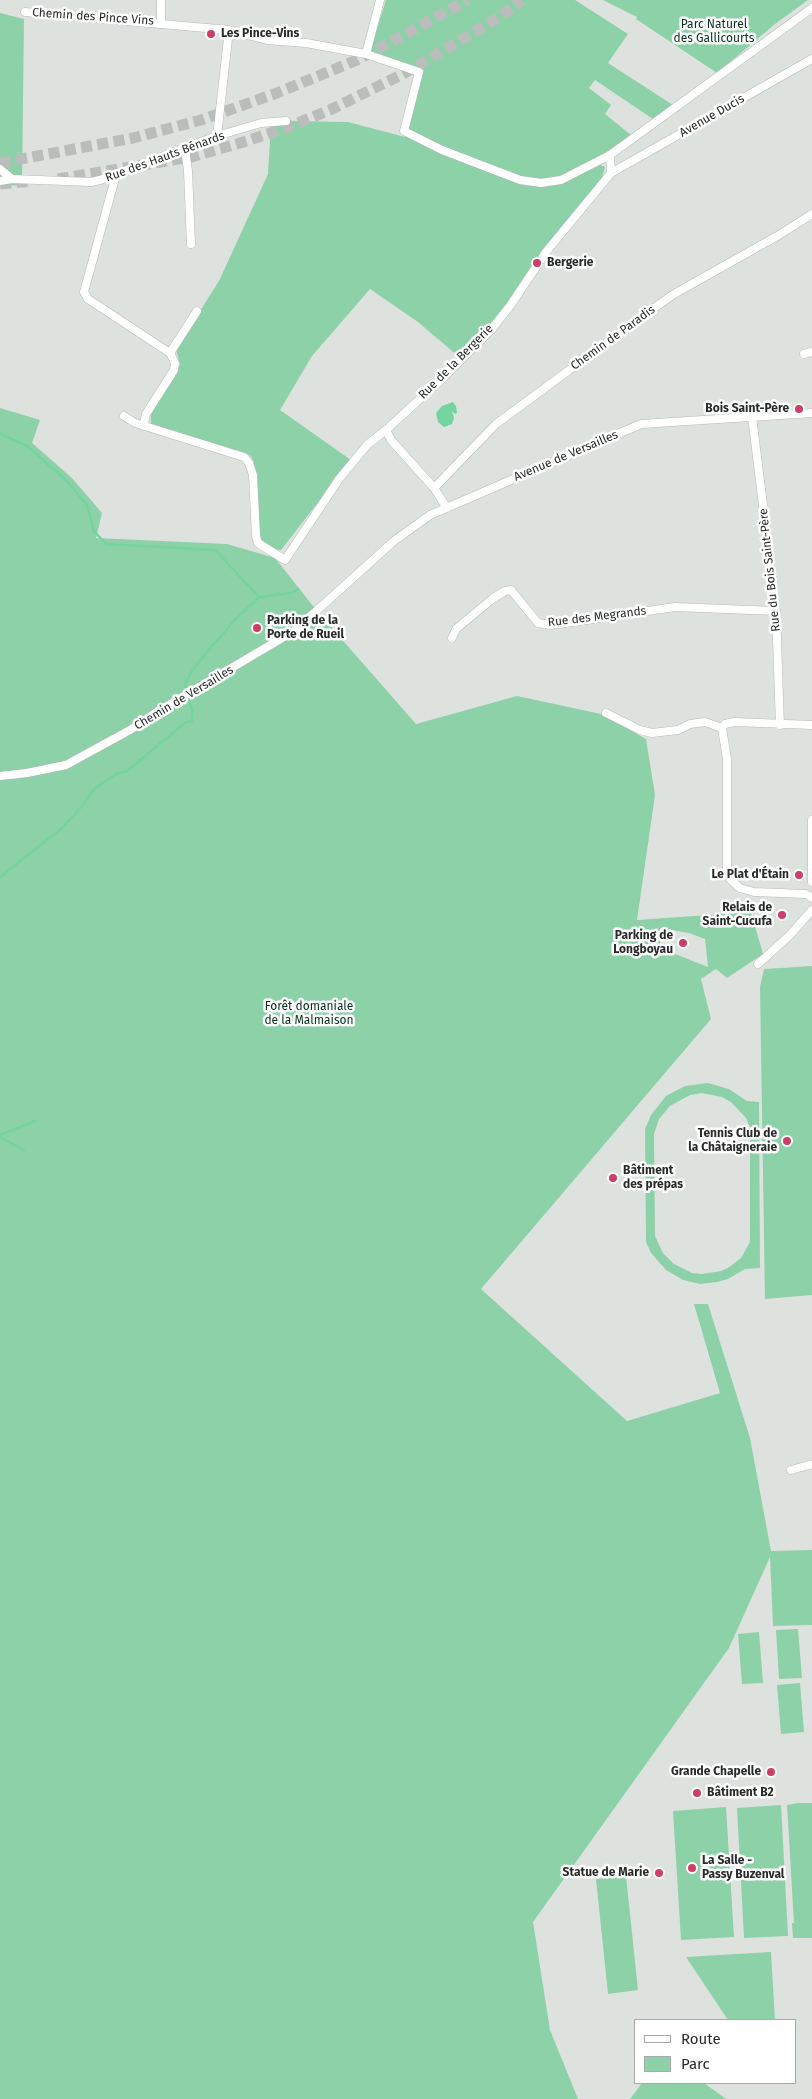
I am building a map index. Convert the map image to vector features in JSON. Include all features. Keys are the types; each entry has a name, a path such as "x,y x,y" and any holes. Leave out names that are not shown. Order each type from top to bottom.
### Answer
{"street":[{"path":"161,0 161,22"},
{"path":"366,54 380,0"},
{"path":"611,173 610,155 812,8"},
{"name":"Chemin des Pince Vins","path":"25,12 161,22 229,30 267,40 306,44 366,54 419,72 404,131 442,150 520,180 541,183 561,180 610,155"},
{"path":"217,136 229,30"},
{"name":"Avenue Ducis","path":"611,173 812,59"},
{"name":"Rue des Hauts Bénards","path":"0,180 91,182 116,175 217,136 261,123 286,120"},
{"path":"184,150 188,172 191,244"},
{"path":"0,169 12,179"},
{"name":"Rue de la Bergerie","path":"144,424 244,457 249,463 253,475 258,543 285,560 339,479 367,446 490,330 510,306 546,252 611,173"},
{"path":"116,175 84,292 88,299 170,354 175,363 174,370 146,414 144,424 124,416"},
{"name":"Chemin de Paradis","path":"434,488 496,424 644,315 674,294 779,235 812,214"},
{"path":"170,354 198,311"},
{"path":"804,354 812,352"},
{"name":"Avenue de Versailles","path":"349,582 394,541 430,515 641,424 812,413"},
{"name":"Rue du Bois Saint-Père","path":"752,416 776,611 780,725"},
{"path":"386,430 391,440 434,488 447,508"},
{"name":"Chemin de Versailles","path":"0,776 28,773 66,765 99,747 294,631 349,582"},
{"name":"Rue des Megrands","path":"452,638 456,629 504,591 511,590 538,623 551,625 675,607 776,611"},
{"path":"606,713 640,730 652,733 678,730 690,724 705,722 722,728"},
{"path":"722,728 725,724 734,722 812,725"},
{"path":"722,728 727,759 727,872 730,879 740,888 754,892 806,894 812,898"},
{"path":"812,820 812,882"},
{"path":"758,964 790,935 812,910"},
{"path":"791,1470 812,1464"}],"green space":[{"path":"386,0 575,0 628,34 608,63 673,105 653,119 595,80 589,88 611,105 605,114 631,135 561,183 600,165 605,167 601,181 542,252 495,320 458,356 418,322 370,289 312,356 280,410 351,460 281,550 269,549 259,544 254,462 250,455 151,424 151,411 180,365 176,349 219,281 268,174 271,124 293,121 348,122 405,137 424,70 370,51"},
{"name":"Parc Naturel des Gallicourts","path":"603,0 808,0 775,24 717,73 636,19 637,17"},
{"path":"0,13 24,19 22,185 0,186"},
{"name":"Forêt domaniale de la Malmaison","path":"0,408 40,420 32,443 72,478 102,513 96,538 227,544 275,558 317,611 416,724 517,696 601,714 646,739 655,795 637,920 751,912 763,954 727,978 716,969 701,979 711,1019 481,1289 627,1421 720,1393 694,1304 708,1304 750,1438 771,1551 812,1550 812,1625 773,1626 770,1557 729,1648 533,1922 550,2030 578,2099 0,2099","holes":["660,928 689,933 705,939 708,967 660,948"]},
{"name":"Tennis Club de la Châtaigneraie","path":"812,966 812,1295 765,1299 760,987 764,969"},
{"path":"708,1083 729,1089 747,1101 759,1102 760,1268 745,1269 728,1279 717,1282 700,1284 683,1280 666,1270 651,1253 646,1242 645,1129 651,1115 666,1096 685,1086","holes":["702,1093 722,1097 731,1102 746,1118 750,1127 750,1242 741,1258 728,1268 702,1274 692,1273 674,1264 663,1253 655,1236 654,1134 659,1119 670,1106 690,1095"]},
{"path":"798,1629 802,1678 779,1679 776,1630"},
{"path":"759,1632 763,1683 742,1684 738,1634"},
{"path":"800,1683 804,1732 781,1734 777,1685"},
{"path":"812,1803 812,1938 793,1938 792,1923 794,1923 787,1805"},
{"path":"781,1805 788,1936 744,1938 737,1808"},
{"path":"726,1807 734,1937 681,1940 673,1811"},
{"path":"626,1876 638,1990 608,1994 596,1879"},
{"path":"771,1952 775,2019 727,2019 686,1957"},
{"path":"641,2084 705,2084 726,2099 630,2099"}],"shaded area":[{"path":"453,402 457,413 455,414 452,411 454,418 452,424 444,427 438,422 436,413 442,406"}],"waterway":[{"path":"0,434 27,446 67,481 87,505 94,531 106,544 215,550 259,597"},
{"path":"185,691 186,683 201,659 234,621 259,597 292,593 298,589"},
{"path":"0,877 62,828 83,805 95,788 116,774 127,771 186,722 192,721 192,709 188,700"},
{"path":"0,1135 35,1121"},
{"path":"0,1137 24,1150"}],"tunnel":[{"path":"0,163 133,138 201,120 277,93 357,60 468,0"},
{"path":"58,179 191,157 293,125 330,110 401,75 498,18 522,0"},
{"path":"0,184 32,181"}],"place":[{"name":"Les Pince-Vins","path":"211,34"},
{"name":"Bergerie","path":"537,263"},
{"name":"Bois Saint-Père","path":"799,409"},
{"name":"Parking de la Porte de Rueil","path":"257,628"},
{"name":"Le Plat d'Étain","path":"799,875"},
{"name":"Relais de Saint-Cucufa","path":"782,915"},
{"name":"Parking de Longboyau","path":"683,943"},
{"name":"Tennis Club de la Châtaigneraie","path":"787,1141"},
{"name":"Bâtiment des prépas","path":"613,1178"},
{"name":"Grande Chapelle","path":"771,1772"},
{"name":"Bâtiment B2","path":"697,1793"},
{"name":"La Salle - Passy Buzenval","path":"692,1868"},
{"name":"Statue de Marie","path":"659,1873"}]}
